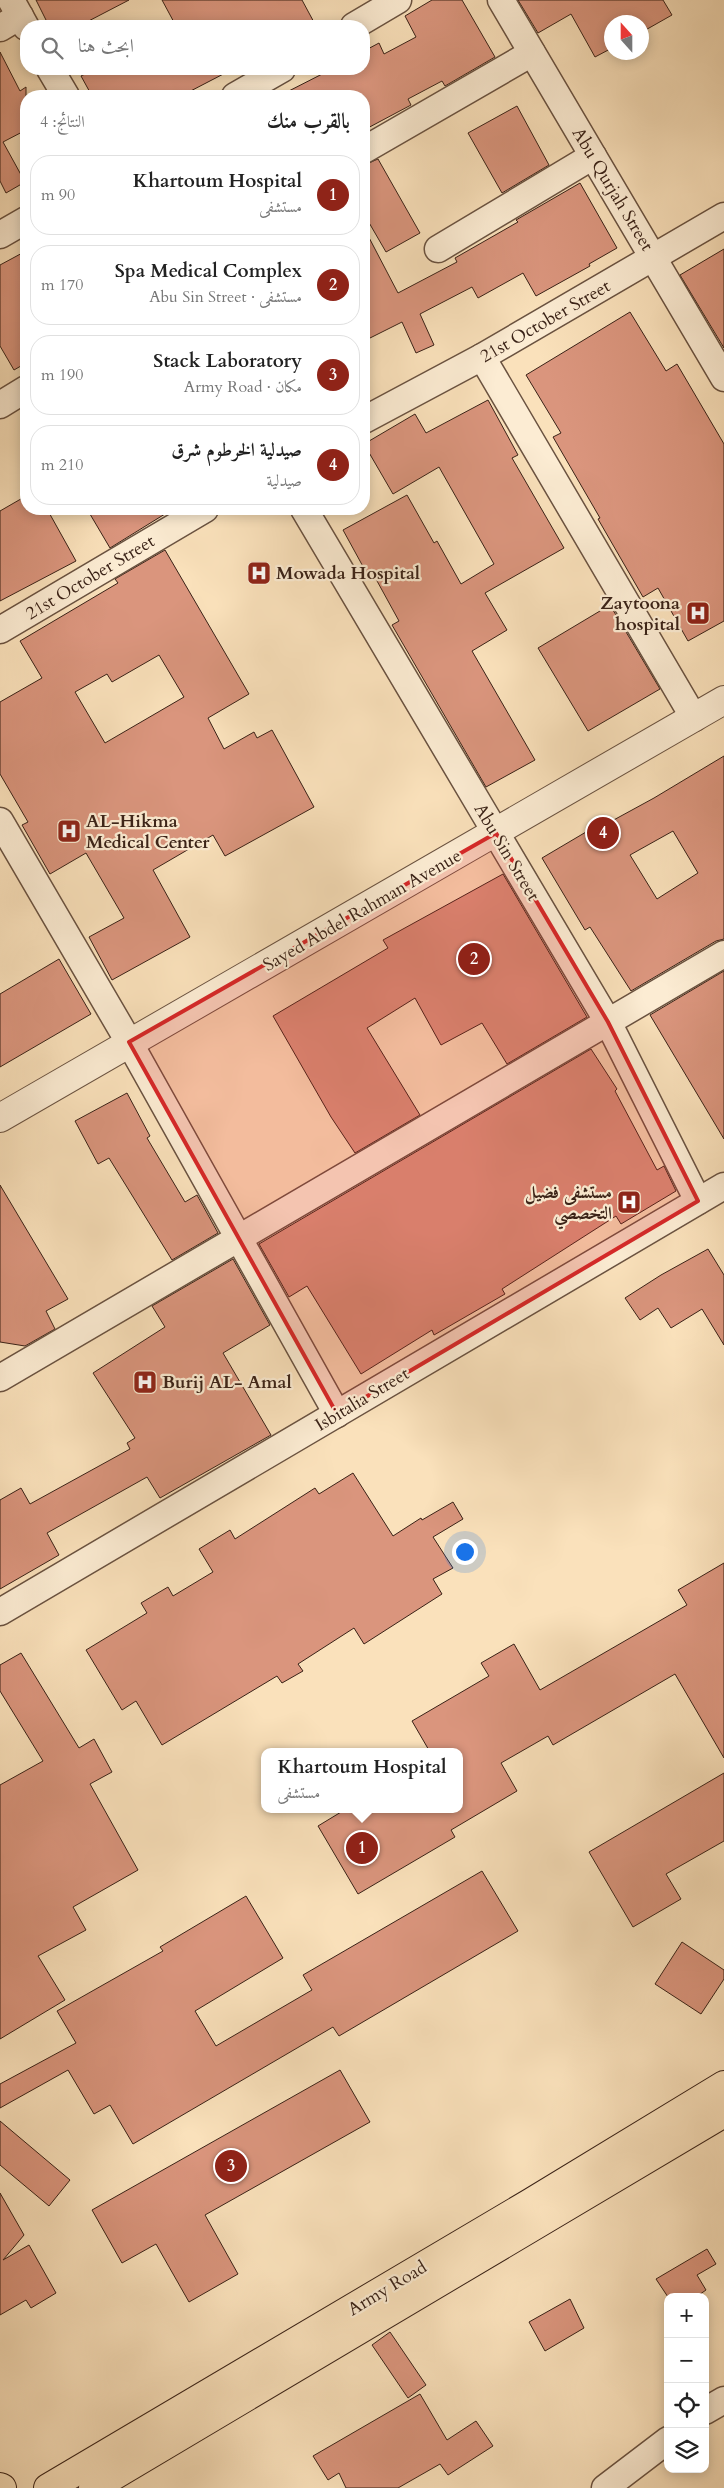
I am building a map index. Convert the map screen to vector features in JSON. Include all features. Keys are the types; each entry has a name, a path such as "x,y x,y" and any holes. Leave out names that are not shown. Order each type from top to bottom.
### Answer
{"highway":[{"name":"Army Road","path":"48,2488 441,2268 649,2144 724,2085"},
{"name":"Army Road","path":"649,2144 724,2113"},
{"name":"Army Road","path":"93,2488 247,2398 441,2268"}],"street":[{"path":"364,20 398,0"},
{"name":"Abu Qurjah Street","path":"500,0 724,378"},
{"path":"370,147 532,53"},
{"path":"54,75 62,90"},
{"path":"245,90 272,75"},
{"path":"438,249 593,156"},
{"name":"21st October Street","path":"370,417 482,357 654,259 724,216"},
{"path":"0,235 20,223"},
{"path":"482,357 694,718"},
{"path":"0,405 20,393"},
{"name":"21st October Street","path":"0,630 195,515"},
{"name":"Abu Sin Street","path":"308,515 608,1022 698,1201"},
{"name":"Sayed Abdel Rahman Avenue","path":"0,1118 129,1042 309,942 724,700"},
{"path":"0,821 129,1042 337,1414"},
{"path":"0,1378 724,954"},
{"name":"Isbitalia Street","path":"0,1612 724,1186"},
{"path":"709,2409 724,2400"},
{"path":"605,2488 664,2443"}],"highlighted area":[{"path":"496,833 608,1022 698,1201 337,1414 129,1042"}],"building":[{"path":"36,0 129,0 91,20 46,20"},
{"path":"162,0 302,0 313,20 173,20"},
{"path":"432,0 462,0 495,57 445,86 442,81 408,99 411,105 370,127 370,90 291,90 320,75 370,75 370,48 379,43 384,54 416,37 405,16"},
{"path":"518,0 663,0 672,15 649,28 649,15 604,15 604,52 595,57 571,14 538,33"},
{"path":"0,52 20,91 20,133 3,142 20,173 20,185 6,193 0,181"},
{"path":"221,75 193,90 89,90 81,76"},
{"path":"517,106 549,165 502,193 468,133"},
{"path":"378,159 420,233 386,252 370,224 370,162"},
{"path":"580,183 617,248 589,264 590,266 536,296 523,273 478,298 472,287 420,314 434,345 416,353 402,322 370,338 370,239 398,293 457,262 455,258 518,222 516,220"},
{"path":"724,249 724,348 680,275"},
{"path":"20,254 20,366 14,370 0,346 0,265"},
{"path":"630,312 666,371 677,364 724,444 724,621 688,641 658,588 643,597 553,437 561,433 526,375"},
{"path":"488,400 518,455 512,458 564,548 485,593 507,630 472,651 535,760 486,787 392,625 399,621 371,570 366,572 343,530 407,495 434,543 437,541 461,584 494,564 439,467 393,494 370,454 370,440 415,414 426,433"},
{"path":"20,499 20,515 50,515 76,561 0,601 0,511"},
{"path":"91,515 163,515 110,548"},
{"path":"165,550 249,694 208,718 224,749 254,732 257,738 272,730 314,807 225,856 213,835 153,870 190,937 112,980 89,937 124,918 86,853 50,874 22,825 28,822 0,774 0,702 42,678 20,641 118,583 115,579","holes":["159,655 184,697 105,743 75,692 107,674 112,682"]},
{"path":"610,605 660,689 588,731 538,648"},
{"path":"724,756 724,939 716,941 631,991 590,927 585,930 542,858 608,819 610,822","holes":["673,831 698,873 657,899 630,855"]},
{"path":"503,874 587,1017 507,1064 482,1023 441,1045 415,998 367,1028 420,1115 355,1153 331,1117 273,1016 388,948 383,940"},
{"path":"59,959 91,1014 0,1067 0,994"},
{"path":"724,971 724,1139 650,1015"},
{"path":"591,1049 617,1089 615,1091 657,1170 664,1166 676,1191 621,1224 616,1216 502,1289 505,1294 434,1335 432,1330 361,1374 307,1286 289,1297 259,1244"},
{"path":"127,1093 150,1136 147,1138 185,1202 197,1195 218,1233 172,1260 109,1158 98,1164 75,1121"},
{"path":"0,1185 68,1299 46,1311 55,1329 25,1346 0,1342"},
{"path":"708,1249 724,1275 724,1345 702,1309 671,1328 658,1308 640,1320 625,1298 661,1275"},
{"path":"233,1259 270,1325 223,1353 271,1435 160,1498 147,1477 47,1533 59,1555 0,1589 0,1500 21,1488 30,1504 130,1449 127,1443 135,1438 93,1373 165,1327 152,1306"},
{"path":"353,1473 393,1536 421,1518 422,1520 453,1502 463,1519 433,1537 453,1568 433,1579 442,1594 364,1644 354,1628 298,1664 303,1671 282,1683 277,1676 162,1745 136,1701 122,1710 86,1650 147,1613 141,1603 168,1587 173,1596 213,1572 199,1549 230,1530 235,1539 315,1488 319,1494"},
{"path":"724,1563 724,1758 675,1674 553,1745 548,1736 501,1763 517,1791 451,1830 455,1837 358,1894 318,1826 339,1813 463,1813 463,1748 428,1748 412,1721 489,1676 481,1663 514,1644 540,1690 687,1605 678,1590"},
{"path":"21,1653 79,1748 94,1739 112,1772 90,1784 138,1870 73,1907 86,1930 38,1956 65,2000 0,2039 0,1785 43,1761 0,1691 0,1665"},
{"path":"724,1773 724,1841 666,1874 681,1899 633,1927 589,1852"},
{"path":"482,1871 518,1931 339,2036 333,2027 133,2144 110,2105 94,2114 68,2070 0,2108 0,2084 76,2043 57,2011 163,1951 160,1947 246,1896 283,1958 195,2011 216,2046 312,1990 303,1975"},
{"path":"682,1942 724,1970 724,1979 701,2014 655,1984"},
{"path":"340,2070 370,2122 205,2215 238,2274 189,2302 156,2244 122,2263 92,2210"},
{"path":"0,2121 70,2180 49,2206 0,2165"},
{"path":"0,2193 24,2235 3,2260 29,2245 56,2293 31,2308 26,2300 0,2315"},
{"path":"707,2249 716,2264 697,2275 706,2290 702,2293 665,2293 656,2279"},
{"path":"570,2299 584,2328 545,2351 529,2322"},
{"path":"390,2332 426,2385 408,2398 372,2345"},
{"path":"420,2394 447,2440 476,2421 493,2446 448,2475 440,2464 398,2488 346,2488 339,2473 328,2480 313,2456"}],"place":[{"name":"Mowada Hospital","path":"259,573"},
{"name":"Zaytoona hospital","path":"698,613"},
{"name":"AL-Hikma Medical Center","path":"69,831"},
{"name":"صيدلية الخرطوم شرق","path":"603,833"},
{"name":"Spa Medical Complex","path":"474,959"},
{"name":"مستشفى فضيل التخصصي","path":"629,1202"},
{"name":"Burij AL- Amal","path":"145,1382"},
{"name":"Khartoum Hospital","path":"362,1848"},
{"name":"Stack Laboratory","path":"231,2166"}]}
